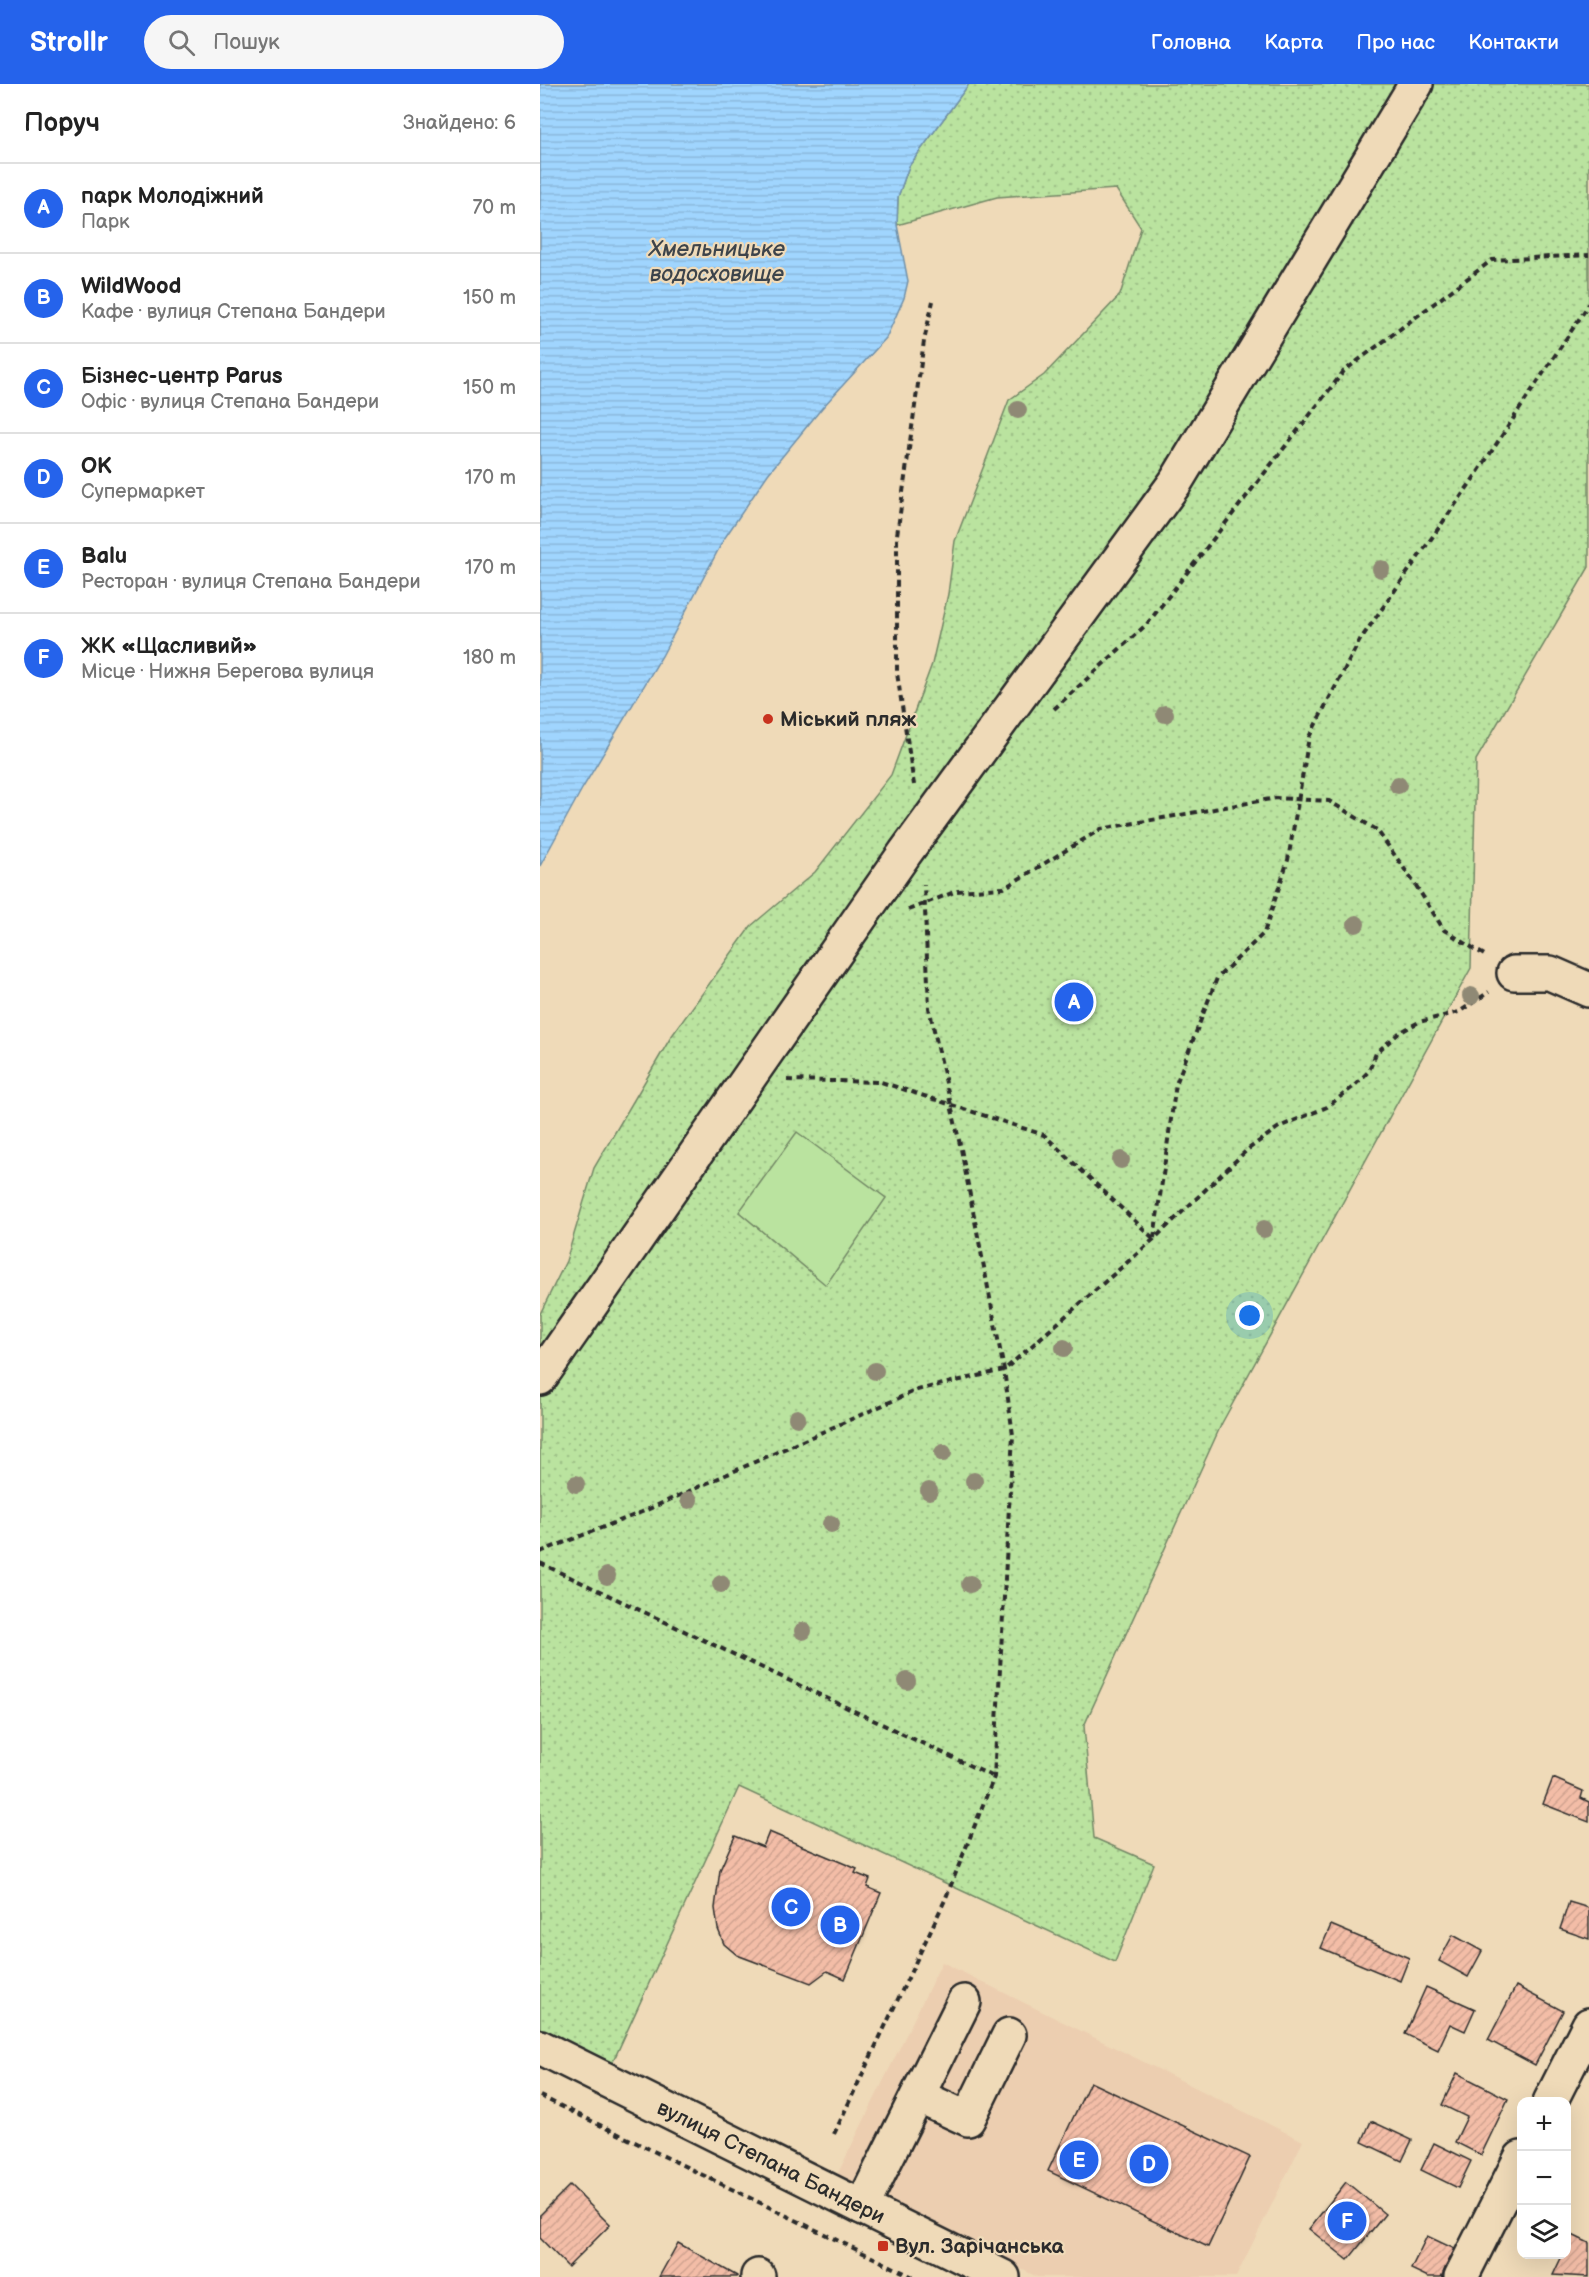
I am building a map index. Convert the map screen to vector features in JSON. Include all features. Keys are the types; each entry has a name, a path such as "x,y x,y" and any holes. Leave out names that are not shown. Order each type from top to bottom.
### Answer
{"street":[{"path":"540,1378 921,831 1175,483 1416,84"},
{"path":"1514,973 1550,973 1589,990"},
{"path":"862,2207 964,2002"},
{"path":"1553,2097 1589,2025"},
{"path":"918,2096 968,2119 1009,2035"},
{"name":"вулиця Степана Бандери","path":"540,2047 1003,2277"},
{"path":"1461,2277 1517,2166"}],"path":[{"path":"1051,712 1147,624 1344,371 1492,260 1589,255"},
{"path":"921,831 897,673 897,535 924,341 933,301"},
{"path":"1154,1239 1176,1084 1218,978 1264,933 1288,860 1309,737 1360,640 1476,475 1589,304"},
{"path":"540,1552 642,1512 917,1390 1004,1370 1154,1239 1247,1150 1279,1127 1327,1107 1353,1087 1369,1071 1376,1053 1399,1033 1419,1022 1459,1012 1514,973 1444,930 1377,830 1329,801 1276,798 1101,829 1004,888 957,891 905,911"},
{"path":"834,2134 945,1900 994,1777 1013,1435 1004,1370 951,1104 929,1008 924,884"},
{"path":"748,1080 880,1082 1044,1135 1154,1239"},
{"path":"540,1563 994,1777"},
{"path":"540,2096 913,2277"}],"shaded area":[{"path":"942,1962 1303,2141 1236,2277 1037,2277 836,2177"}],"green space":[{"path":"969,84 1589,84 1589,567 1476,760 1471,968 1222,1423 1084,1726 1094,1838 1154,1864 1115,1962 739,1787 611,2066 540,2030 540,1314 566,1261 594,1168 671,1037 751,926 815,872 891,775 932,664 948,594 955,541 1009,400 1044,375 1120,295 1141,228 1116,189 997,197 897,225 898,197 909,166"},
{"path":"797,1132 886,1198 826,1285 739,1212"}],"water":[{"name":"Хмельницьке водосховище","path":"540,84 969,84 909,166 898,197 897,225 908,281 904,298 886,338 822,408 768,474 724,539 662,656 582,789 540,866"}],"building":[{"path":"1553,1778 1583,1791 1581,1798 1589,1802 1589,1822 1543,1804"},
{"path":"769,1832 857,1869 855,1873 870,1879 867,1887 881,1893 845,1979 827,1971 811,1983 737,1955 724,1944 718,1929 715,1908 720,1870 735,1836 763,1847"},
{"path":"1569,1902 1589,1908 1589,1939 1560,1929"},
{"path":"1331,1925 1409,1958 1400,1981 1321,1948"},
{"path":"1453,1935 1482,1951 1468,1977 1439,1961"},
{"path":"1516,1986 1563,2011 1535,2065 1488,2040"},
{"path":"1426,1987 1475,2009 1465,2031 1450,2024 1438,2050 1405,2034"},
{"path":"1457,2073 1508,2099 1481,2155 1455,2142 1467,2117 1442,2105"},
{"path":"1090,2082 1250,2157 1208,2247 1048,2171"},
{"path":"1371,2121 1412,2140 1402,2161 1362,2142"},
{"path":"1434,2143 1471,2161 1458,2188 1421,2170"},
{"path":"1346,2182 1385,2214 1348,2260 1309,2229"},
{"path":"570,2185 610,2225 568,2267 540,2238 540,2215"},
{"path":"1571,2234 1589,2243 1589,2277 1553,2275 1561,2259 1571,2259"},
{"path":"1427,2236 1455,2249 1441,2277 1428,2277 1411,2269"},
{"path":"678,2243 737,2276 737,2277 659,2277"}],"place":[{"name":"Міський пляж","path":"768,719"},
{"name":"парк Молодіжний","path":"1074,1002"},
{"name":"Бізнес-центр Parus","path":"791,1907"},
{"name":"WildWood","path":"840,1925"},
{"name":"Balu","path":"1079,2160"},
{"name":"OK","path":"1149,2164"},
{"name":"ЖК «Щасливий»","path":"1347,2221"},
{"name":"Вул. Зарічанська","path":"883,2246"}]}
